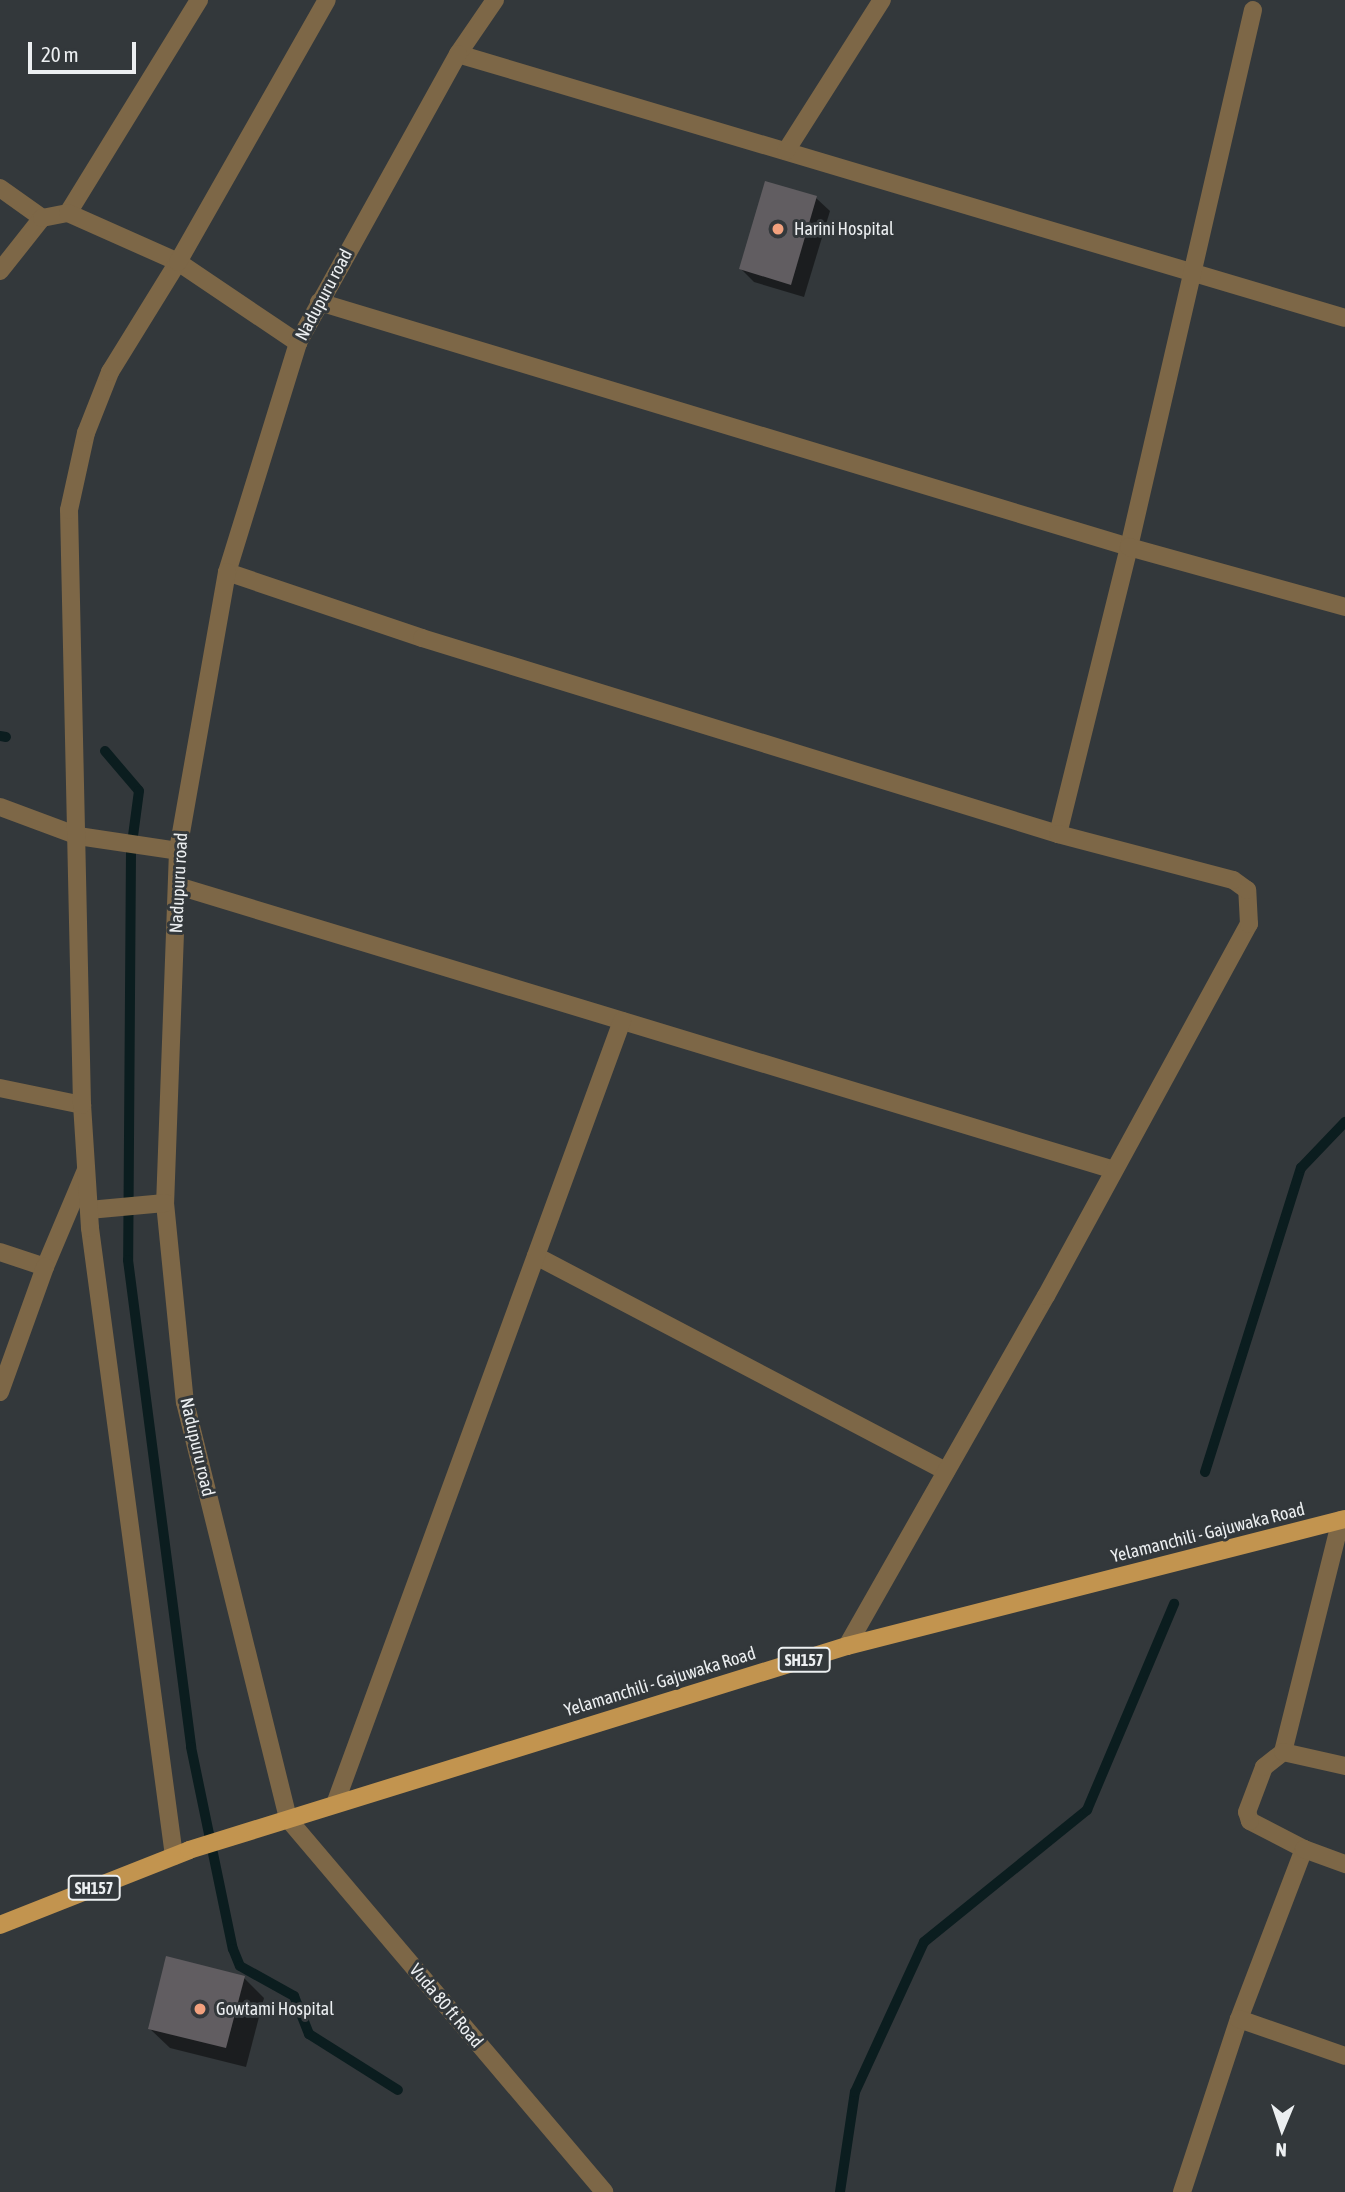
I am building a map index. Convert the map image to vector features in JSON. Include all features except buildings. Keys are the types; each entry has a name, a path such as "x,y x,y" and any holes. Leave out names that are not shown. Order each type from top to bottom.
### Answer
{"main road":[{"name":"Yelamanchili - Gajuwaka Road","path":"0,1926 181,1853 847,1646 1343,1519"}],"street":[{"path":"68,213 199,0"},
{"path":"181,1853 89,1210 82,1104 69,510 86,433 110,372 178,262 327,0"},
{"name":"Nadupuru road","path":"288,1819 185,1402 165,1203 178,851 227,572 298,343 458,54 495,0"},
{"path":"786,151 882,0"},
{"path":"1058,834 1195,272 1253,10"},
{"path":"458,54 1345,318"},
{"path":"0,188 43,218"},
{"path":"0,271 43,218 68,213 178,262 298,343"},
{"path":"319,302 1129,547 1345,607"},
{"path":"227,572 422,638 1058,834 1233,880 1247,890 1251,908 1249,924 847,1646"},
{"path":"0,807 78,836 178,851"},
{"path":"178,886 1114,1170"},
{"path":"335,1804 622,1021"},
{"path":"0,1088 82,1104"},
{"path":"0,1392 45,1267 86,1170"},
{"path":"89,1210 165,1203"},
{"path":"0,1252 45,1267"},
{"path":"536,1256 946,1471"},
{"path":"1343,1519 1283,1752 1264,1767 1247,1812 1257,1828 1345,1864"},
{"path":"1283,1752 1345,1766"},
{"name":"Vuda 80 ft Road","path":"288,1819 604,2192"},
{"path":"1182,2192 1239,2019 1304,1849"},
{"path":"1239,2019 1345,2056"}],"waterway":[{"path":"0,736 6,737"},
{"path":"105,751 139,791 131,851 128,1260 191,1747 233,1949 240,1966 294,1996 309,2034 398,2090"},
{"path":"1205,1472 1301,1168 1345,1122"},
{"path":"840,2192 855,2092 924,1942 1087,1810 1174,1604"}],"place":[{"name":"Harini Hospital","path":"778,229"},
{"name":"Gowtami Hospital","path":"200,2009"}]}
